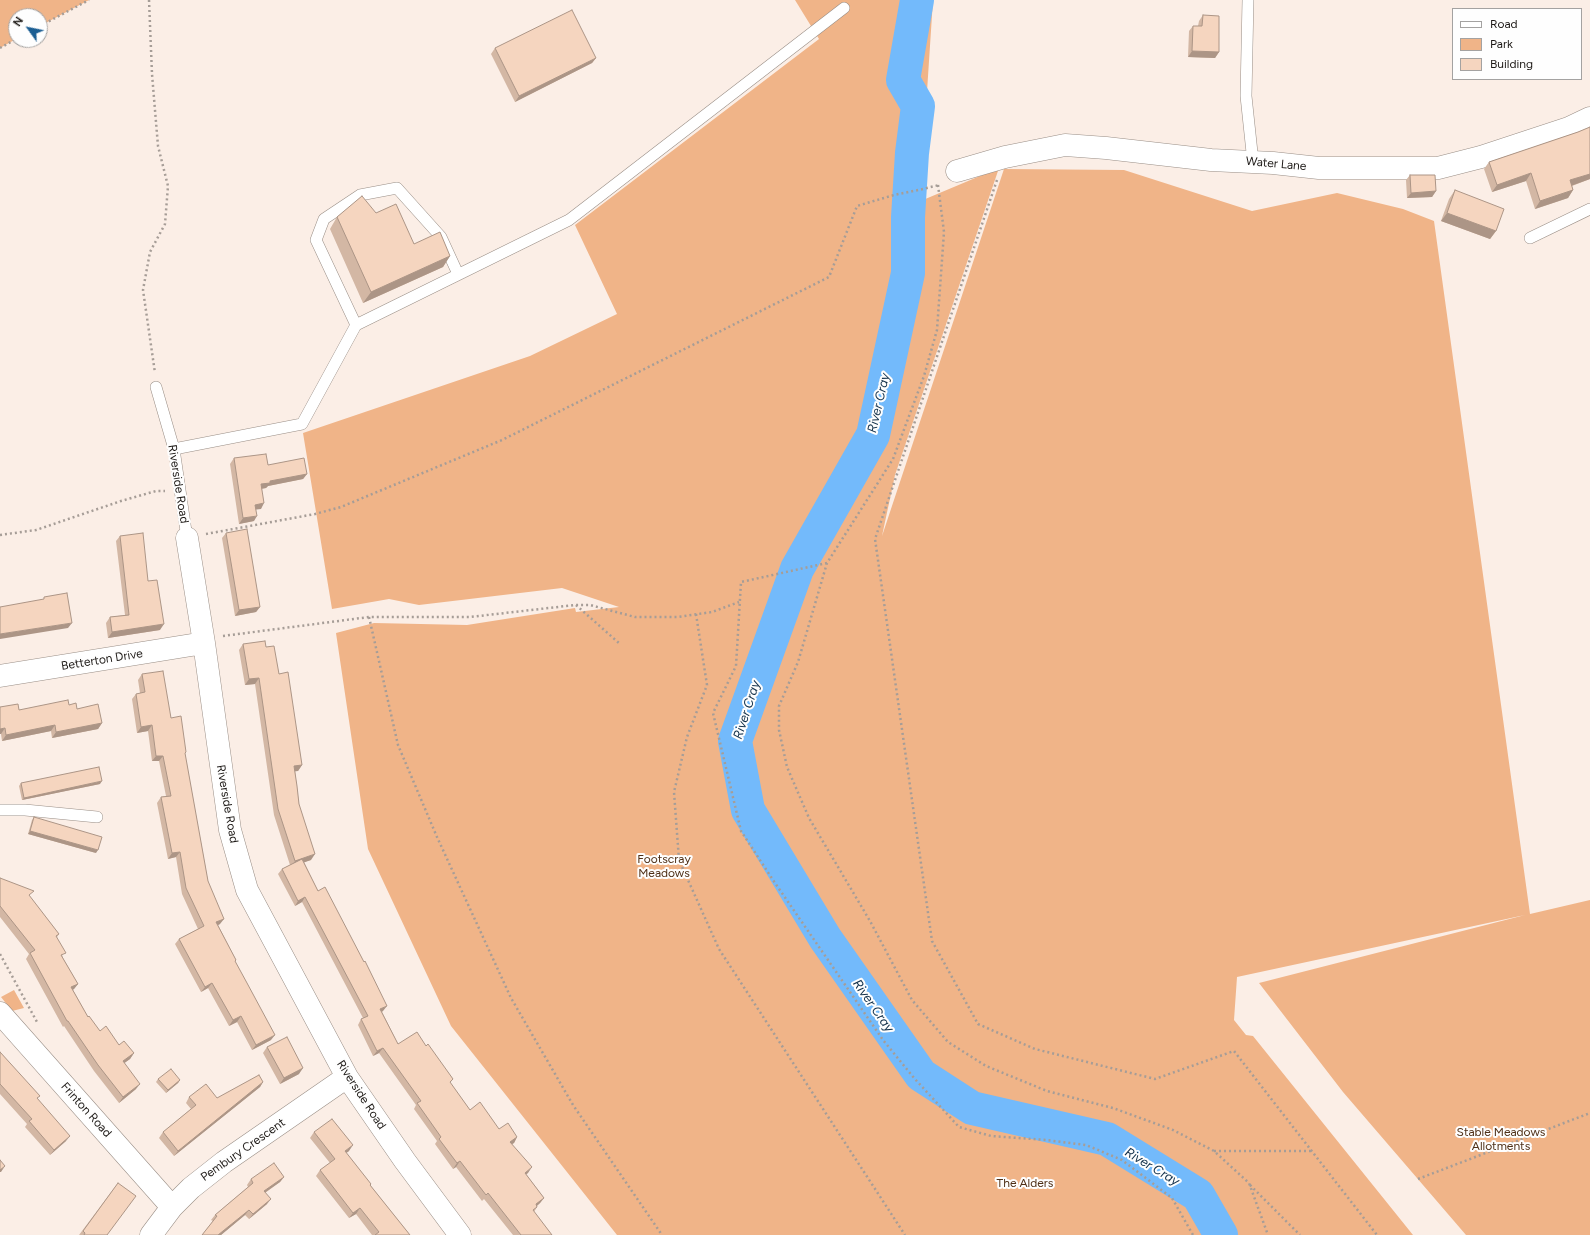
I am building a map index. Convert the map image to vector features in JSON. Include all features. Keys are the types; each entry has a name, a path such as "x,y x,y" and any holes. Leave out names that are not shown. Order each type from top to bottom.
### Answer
{"street":[{"name":"Water Lane","path":"957,171 1065,142 1211,160 1319,168 1438,168 1481,157 1569,128 1590,118"},
{"name":"Riverside Road","path":"187,538 204,641 230,830 247,890 347,1077 405,1161 460,1235"},
{"name":"Betterton Drive","path":"0,676 204,641"},
{"name":"Frinton Road","path":"0,1013 172,1207"},
{"name":"Pembury Crescent","path":"151,1235 172,1207 190,1188 224,1162 347,1077"}],"lane":[{"path":"1248,0 1246,96 1253,162"},
{"path":"174,449 302,424 356,325 569,220 844,8"},
{"path":"356,325 316,240 324,219 360,195 397,188 441,237 458,274"},
{"path":"1530,238 1590,209"},
{"name":"Riverside Road","path":"156,387 174,449 187,538"},
{"path":"0,810 25,810 97,817"}],"path":[{"path":"48,22 89,0"},
{"path":"149,0 152,74 158,146 168,186 165,224 150,252 143,290 156,387"},
{"path":"1005,157 875,539 932,941 978,1024 1035,1049 1155,1079 1234,1051 1376,1235"},
{"path":"187,538 316,514 341,507 502,440 829,277 857,206 894,195 923,190 938,185 944,232 937,330 924,376 893,459 826,563 798,662 779,706 779,730 787,767 809,818 870,921 912,1000 948,1042 986,1066 1047,1090 1113,1108 1135,1116 1172,1130 1214,1150 1300,1235"},
{"path":"0,535 36,530 121,501 156,491 180,490"},
{"path":"826,563 741,582 736,666 713,713 741,831 802,923 883,1040 914,1078 959,1127 991,1136 1046,1140 1086,1145 1122,1160 1172,1198 1194,1235"},
{"path":"204,641 369,617 470,617 575,605 590,605 635,617 678,617 712,612 739,602"},
{"path":"575,605 620,644"},
{"path":"696,614 707,685 687,737 674,792 679,860 719,949 905,1235"},
{"path":"369,617 398,745 437,837 511,998 574,1104 662,1235"},
{"path":"0,954 37,1022"},
{"path":"1418,1179 1590,1113"},
{"path":"1214,1150 1312,1151"},
{"path":"1249,1183 1268,1235"}],"green space":[{"path":"0,0 89,0 48,22 48,8 8,8 8,44 0,48"},
{"path":"795,0 933,0 921,183 905,167 892,213 999,168 895,475 882,536 1004,169 1124,170 1252,211 1337,193 1403,209 1434,221 1530,914 1590,900 1590,1235 1466,1235 1343,1092 1259,983 1525,915 1237,977 1234,1020 1246,1035 1253,1036 1413,1235 617,1235 451,1026 368,849 336,633 374,623 467,625 575,608 576,612 619,607 562,588 419,605 389,599 332,609 303,433 530,356 617,314 575,225 819,39"},
{"path":"14,990 24,1008 12,1011 1,997"}],"building":[{"path":"572,10 596,58 519,96 495,48"},
{"path":"1203,15 1219,16 1219,52 1192,51 1193,26 1202,26"},
{"path":"1590,127 1590,174 1570,180 1573,190 1540,201 1531,173 1497,185 1489,162"},
{"path":"1410,175 1435,175 1436,191 1411,193"},
{"path":"1455,190 1504,209 1496,231 1447,213"},
{"path":"362,196 376,213 396,204 414,244 440,232 450,256 371,292 337,217"},
{"path":"266,454 268,465 304,458 307,474 261,484 264,503 255,505 257,516 243,518 234,458"},
{"path":"247,529 260,607 239,610 226,533"},
{"path":"143,533 148,581 157,580 164,624 112,632 110,617 129,615 120,536"},
{"path":"67,593 72,623 0,634 0,607"},
{"path":"265,641 266,647 274,646 279,674 288,672 302,765 294,766 299,804 315,854 295,861 278,809 259,678 249,679 243,644"},
{"path":"163,671 171,718 181,716 185,753 208,881 224,919 216,922 236,960 235,961 275,1035 256,1045 241,1016 233,1020 212,983 205,987 179,939 204,926 186,888 180,852 172,853 161,797 171,796 163,756 156,756 152,725 141,727 136,694 145,692 142,674"},
{"path":"68,700 69,705 76,703 77,709 98,704 102,723 56,732 55,725 6,735 5,728 0,729 0,707 18,704 19,710"},
{"path":"99,767 102,781 24,798 21,783"},
{"path":"34,817 102,837 98,850 30,831"},
{"path":"302,859 318,891 325,887 364,962 365,961 387,1006 380,1009 398,1044 417,1032 426,1046 428,1044 453,1079 450,1082 470,1110 480,1102 499,1129 508,1123 517,1137 510,1142 532,1167 525,1173 544,1198 536,1204 537,1207 533,1210 552,1235 521,1235 488,1193 486,1195 460,1161 457,1163 439,1139 441,1137 417,1103 421,1101 383,1048 377,1051 361,1019 368,1016 305,897 298,901 282,869"},
{"path":"0,878 34,891 29,895 59,934 56,936 66,953 61,955 78,984 71,987 88,1017 89,1016 100,1031 106,1026 119,1045 124,1041 134,1053 123,1061 140,1084 123,1097 67,1021 30,953 35,950 0,906"},
{"path":"287,1037 303,1068 284,1078 267,1047"},
{"path":"0,1052 40,1096 37,1098 70,1136 54,1150 29,1121 32,1119 0,1084"},
{"path":"171,1069 180,1080 168,1090 158,1079"},
{"path":"259,1075 263,1082 178,1151 163,1132 196,1105 189,1097 206,1084 217,1098"},
{"path":"332,1119 353,1145 345,1151 410,1235 375,1235 379,1232 360,1208 353,1213 320,1170 335,1159 314,1132"},
{"path":"0,1160 5,1166 0,1170"},
{"path":"274,1163 284,1177 264,1191 271,1199 253,1214 249,1210 218,1235 202,1235 217,1216 215,1215 253,1183 251,1179"},
{"path":"118,1183 136,1196 107,1235 84,1235 85,1233 83,1231"}],"waterway":[{"name":"River Cray","path":"917,0 903,80 918,106 912,153 908,217 908,273 873,435 797,569 735,741 748,810 825,938 921,1075 972,1108 1107,1139 1198,1195 1221,1235"}],"park label":[{"name":"Footscray Meadows","path":"664,866"},
{"name":"Stable Meadows Allotments","path":"1501,1139"},
{"name":"The Alders","path":"1025,1183"}]}
